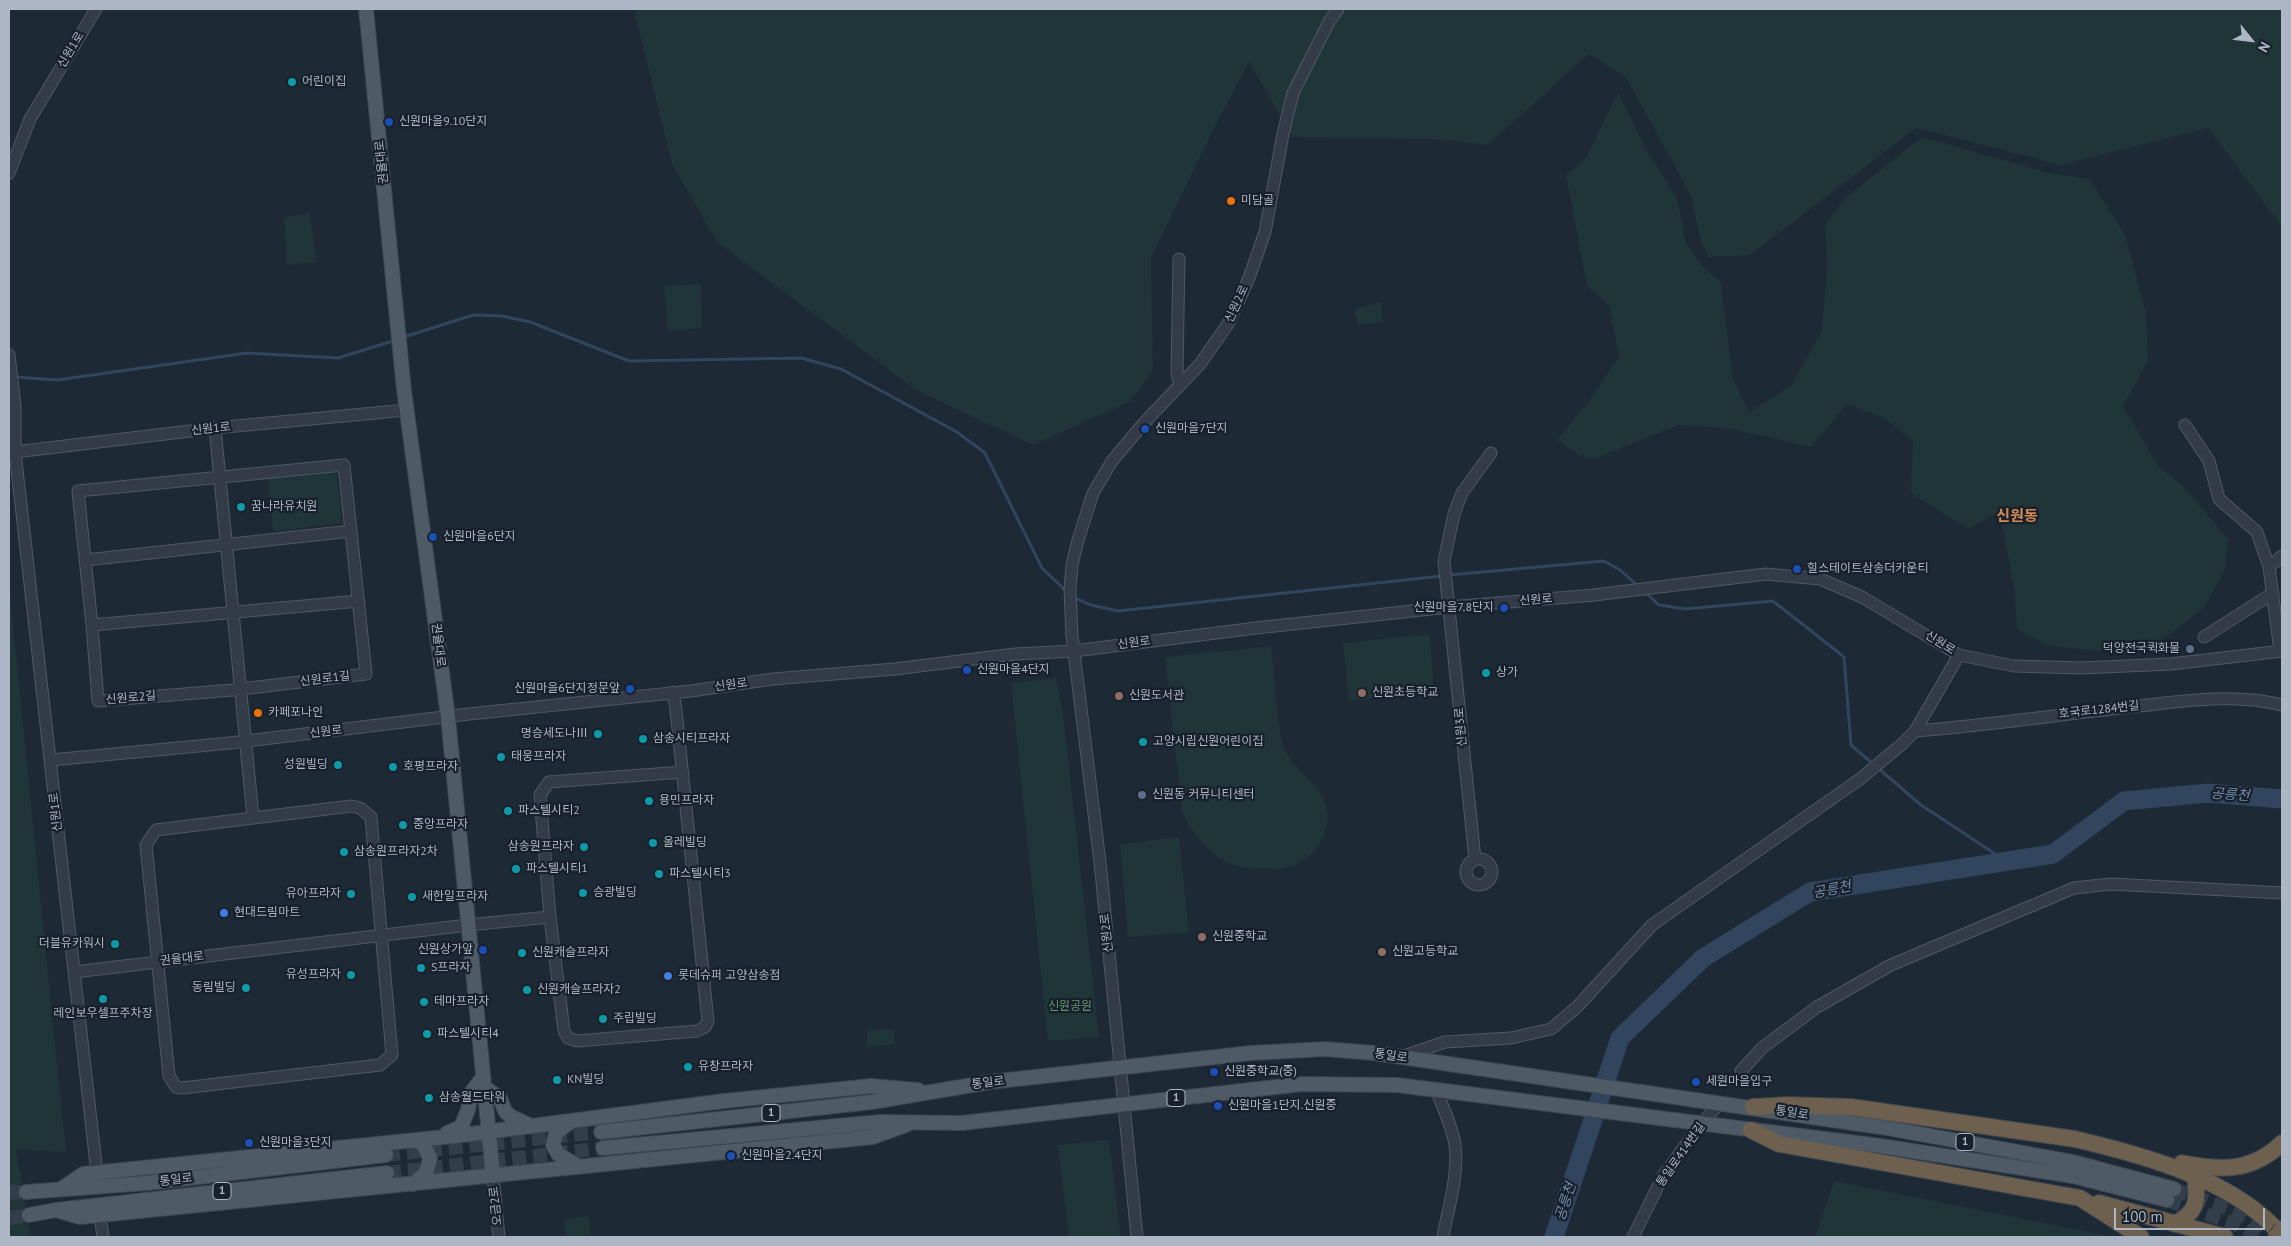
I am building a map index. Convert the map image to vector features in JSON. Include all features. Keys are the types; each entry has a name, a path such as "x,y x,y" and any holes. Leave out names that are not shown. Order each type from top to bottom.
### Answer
{"highway":[{"path":"1753,1108 1787,1105 1851,1107 2075,1139 2219,1169 2243,1167 2275,1150 2282,1143"},
{"path":"1751,1130 1780,1144 2080,1198 2225,1237"},
{"path":"2108,1147 2195,1174 2272,1223 2282,1236"},
{"path":"2175,1224 2189,1216 2196,1205 2195,1174"},
{"path":"2080,1198 2141,1237"},
{"path":"2276,1237 2282,1229"}],"main road":[{"name":"권율대로","path":"366,9 407,410 448,717 493,1176"},
{"name":"통일로","path":"601,1132 872,1102 942,1092 990,1082 1286,1050 1325,1049 1400,1057 1887,1128 2073,1162 2171,1194 2073,1176 1882,1146 1679,1122 1464,1092 1397,1085 1302,1084 962,1123 880,1122 603,1148"},
{"path":"442,1137 461,1127 466,1118 470,1093 484,1082 500,1098 505,1111 510,1116 531,1126"},
{"path":"61,1190 82,1174 569,1123 724,1101 871,1086 942,1092"},
{"path":"56,1210 80,1217 873,1137 916,1121"},
{"path":"569,1123 556,1133 553,1145 558,1154 579,1167"},
{"path":"412,1184 426,1173 430,1158 423,1144 415,1140"},
{"name":"통일로","path":"26,1192 147,1183 386,1155"},
{"name":"통일로","path":"29,1215 56,1210 387,1172"}],"street":[{"name":"신원1로","path":"9,173 30,119 96,9"},
{"name":"신원2로","path":"1137,1237 1100,862 1074,651 1070,589 1072,565 1093,494 1112,461 1143,424 1200,364 1228,324 1249,278 1265,232 1283,134 1293,93 1329,22 1338,9"},
{"path":"1179,259 1177,364 1180,385"},
{"name":"신원1로","path":"9,356 15,406 15,452 96,1173"},
{"name":"신원1로","path":"15,452 215,428 407,410"},
{"path":"1400,1057 1444,1042 1511,1038 1551,1029 1577,1007 1652,926 1860,779 1902,744 1915,731 1959,655 2014,666 2081,668 2171,664 2281,651 2269,567 2257,532 2219,499 2208,461 2185,425"},
{"path":"215,428 253,817"},
{"name":"신원3로","path":"1474,859 1444,561 1454,514 1462,493 1491,453"},
{"name":"신원로1길","path":"220,476 344,465 366,674 241,689"},
{"name":"신원로2길","path":"220,476 78,491 98,701 241,689"},
{"path":"86,560 351,531"},
{"path":"2269,567 2282,556"},
{"name":"신원로","path":"50,760 246,740 773,679 895,669 1015,654 1074,651 1256,628 1449,607 1594,595 1766,574 1820,578 1862,596 1959,655"},
{"path":"2204,637 2273,593"},
{"path":"92,625 358,601"},
{"path":"673,692 682,772 708,1021 705,1028 697,1031 577,1041 568,1038 564,1031 550,917 540,795 548,782 682,772"},
{"name":"호국로1284번길","path":"1915,731 1986,725 2057,714 2222,698 2282,705"},
{"path":"351,806 360,808 371,817 382,935 392,1055 380,1065 182,1088 176,1087 169,1076 146,845 156,830 351,806"},
{"path":"1741,1071 1762,1048 1817,1007 1892,965 2074,888 2111,884 2282,893"},
{"path":"468,925 550,917"},
{"name":"권율대로","path":"74,972 468,925"},
{"path":"1436,1090 1444,1108 1455,1145 1454,1174 1443,1237"},
{"name":"통일로414번길","path":"1633,1237 1663,1176 1701,1124 1720,1103"},
{"name":"오금2로","path":"493,1176 499,1237"},
{"path":"100,1215 103,1237"}],"green space":[{"path":"634,9 2282,9 2282,227 2208,128 2061,165 1916,128 1750,255 1708,257 1700,238 1691,196 1626,77 1589,54 1488,145 1436,139 1293,137 1249,62 1215,126 1151,258 1153,370 1131,401 1033,445 916,390 717,242 672,164"},
{"path":"1618,92 1646,149 1677,198 1686,243 1702,266 1721,282 1733,379 1749,412 1791,386 1822,331 1827,269 1825,225 1844,199 1922,137 2053,174 2090,179 2125,235 2146,312 2148,361 2123,406 2159,467 2184,487 2228,539 2225,569 2204,608 2153,647 2124,653 2049,646 2017,629 2015,593 2000,512 1968,529 1911,493 1913,441 1884,418 1847,404 1811,447 1728,428 1678,425 1594,459 1580,456 1557,440 1589,401 1619,357 1609,305 1587,286 1566,175 1586,158"},
{"path":"310,213 316,262 287,265 284,217"},
{"path":"701,284 702,328 668,331 664,286"},
{"path":"1381,302 1383,322 1358,325 1355,309"},
{"path":"337,473 342,523 273,532 268,479"},
{"path":"9,586 66,1152 16,1150 31,1237 9,1237"},
{"path":"1430,634 1434,693 1349,701 1343,643"},
{"path":"1271,646 1282,741 1287,754 1295,765 1322,796 1327,808 1328,821 1321,841 1313,853 1305,859 1289,867 1258,869 1236,866 1219,858 1197,837 1182,811 1165,657"},
{"name":"신원공원","path":"1056,678 1063,713 1099,1037 1048,1041 1011,683"},
{"path":"1179,837 1189,933 1128,937 1120,844"},
{"path":"894,1029 895,1044 867,1047 867,1030"},
{"path":"1109,1140 1121,1237 1069,1237 1058,1145"},
{"path":"1834,1181 2114,1237 1815,1237"},
{"path":"589,1216 591,1237 566,1237 564,1219"}],"waterway":[{"path":"401,338 473,315 502,316 530,322 629,361 801,358 841,369 957,432 985,453 1042,568 1068,593"},
{"path":"14,377 57,380 247,353 338,358 396,340"},
{"path":"1449,575 1604,561 1620,570 1638,586"},
{"path":"1073,597 1091,605 1118,611 1442,576"},
{"path":"1645,592 1659,605 1685,609 1773,601 1844,657 1851,745 1873,764"},
{"path":"1878,768 1921,805 2006,861"},
{"name":"공릉천","path":"1554,1237 1620,1038 1703,958 1810,892 2053,854 2124,801 2208,793 2282,799"}],"tunnel":[{"path":"386,1155 601,1132"},
{"path":"387,1173 603,1148"},
{"path":"9,1189 16,1192"},
{"path":"2174,1189 2236,1212 2272,1229"},
{"path":"9,1193 26,1192"},
{"path":"2167,1200 2235,1224 2259,1237"},
{"path":"9,1218 29,1215"}],"place":[{"name":"어린이집","path":"292,82"},
{"name":"신원마을9.10단지","path":"389,122"},
{"name":"미담골","path":"1231,201"},
{"name":"신원마을7단지","path":"1145,429"},
{"name":"꿈나라유치원","path":"241,507"},
{"name":"신원마을6단지","path":"433,537"},
{"name":"힐스테이트삼송더카운티","path":"1797,569"},
{"name":"신원마을7.8단지","path":"1504,608"},
{"name":"덕양전국퀵화물","path":"2190,649"},
{"name":"신원마을4단지","path":"967,670"},
{"name":"상가","path":"1486,673"},
{"name":"신원마을6단지정문앞","path":"630,689"},
{"name":"신원초등학교","path":"1362,693"},
{"name":"신원도서관","path":"1119,696"},
{"name":"카페포나인","path":"258,713"},
{"name":"명승세도나Ⅲ","path":"598,734"},
{"name":"삼송시티프라자","path":"643,739"},
{"name":"고양시립신원어린이집","path":"1143,742"},
{"name":"태웅프라자","path":"501,757"},
{"name":"성원빌딩","path":"338,765"},
{"name":"호평프라자","path":"393,767"},
{"name":"신원동 커뮤니티센터","path":"1142,795"},
{"name":"용민프라자","path":"649,801"},
{"name":"파스텔시티2","path":"508,811"},
{"name":"중앙프라자","path":"403,825"},
{"name":"올레빌딩","path":"653,843"},
{"name":"삼송원프라자","path":"584,847"},
{"name":"삼송원프라자2차","path":"344,852"},
{"name":"파스텔시티1","path":"516,869"},
{"name":"파스텔시티3","path":"659,874"},
{"name":"승광빌딩","path":"583,893"},
{"name":"유아프라자","path":"351,894"},
{"name":"새한일프라자","path":"412,897"},
{"name":"현대드림마트","path":"224,913"},
{"name":"신원중학교","path":"1202,937"},
{"name":"더블유카워시","path":"115,944"},
{"name":"신원상가앞","path":"483,950"},
{"name":"신원고등학교","path":"1382,952"},
{"name":"신원캐슬프라자","path":"522,953"},
{"name":"S프라자","path":"421,968"},
{"name":"유성프라자","path":"351,975"},
{"name":"롯데슈퍼 고양삼송점","path":"668,976"},
{"name":"동림빌딩","path":"246,988"},
{"name":"신원캐슬프라자2","path":"527,990"},
{"name":"레인보우셀프주차장","path":"103,999"},
{"name":"테마프라자","path":"424,1002"},
{"name":"주립빌딩","path":"603,1019"},
{"name":"파스텔시티4","path":"427,1034"},
{"name":"유창프라자","path":"688,1067"},
{"name":"신원중학교(중)","path":"1214,1072"},
{"name":"KN빌딩","path":"557,1080"},
{"name":"세원마을입구","path":"1696,1082"},
{"name":"삼송월드타워","path":"429,1098"},
{"name":"신원마을1단지.신원중","path":"1218,1106"},
{"name":"신원마을3단지","path":"249,1143"},
{"name":"신원마을2.4단지","path":"731,1156"}],"district":[{"name":"신원동","path":"2017,517"}]}
